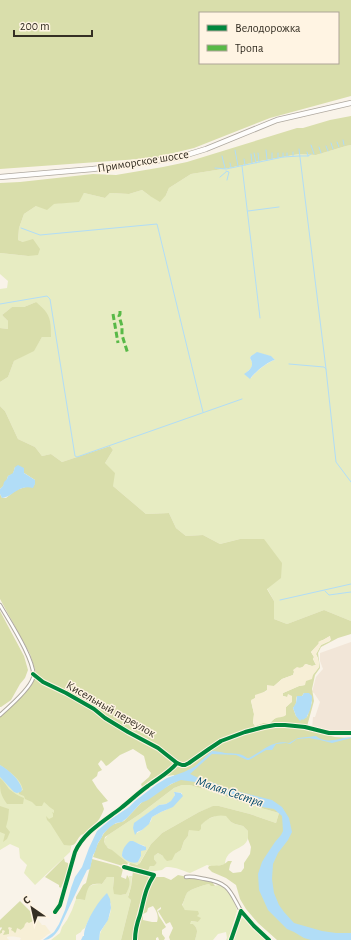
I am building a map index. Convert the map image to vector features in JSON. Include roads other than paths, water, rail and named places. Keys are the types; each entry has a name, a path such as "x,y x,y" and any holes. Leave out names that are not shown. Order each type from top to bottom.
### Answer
{"main road":[{"name":"Приморское шоссе","path":"0,177 100,168 180,157 206,149 277,120 351,103"}],"street":[{"path":"0,605 22,644 32,666 33,674 28,686 0,715"},
{"name":"Кисельный переулок","path":"33,674 43,682 94,709 128,732 158,748 177,763"},
{"path":"55,912 60,905 77,847 95,827 172,769 177,763 185,765 215,744 245,732 275,725 305,727 329,733 351,733"},
{"path":"124,867 154,875 144,894 140,914 134,932 135,940"},
{"path":"186,877 191,876 222,883 228,888 241,911 269,940"},
{"path":"231,940 241,911"}],"water":[{"path":"257,352 271,356 275,360 261,368 250,379 244,374 252,366 251,356"},
{"path":"18,465 24,468 24,473 35,480 35,484 33,488 23,488 2,498 0,489 8,476 13,473 15,467"},
{"path":"304,693 309,693 312,696 311,704 307,717 300,721 293,708 296,703 297,696 302,696"},
{"name":"Малая Сестра","path":"316,736 320,739 329,741 351,738 332,743 309,738 297,739 290,744 276,744 272,750 266,750 249,760 236,755 212,754 190,774 228,789 272,800 282,807 289,818 292,832 278,853 273,864 272,879 274,893 279,905 294,923 322,931 351,933 351,940 311,940 304,938 287,929 268,910 259,890 258,874 262,862 283,831 282,816 274,809 262,807 254,802 233,798 215,788 195,782 181,780 171,784 148,800 141,803 127,818 110,827 103,834 93,855 90,869 87,870 59,929 52,937 43,940 54,932 59,924 75,877 82,867 97,831 157,784 167,778 194,767 212,751 239,754 249,758 273,744 284,742 289,743 298,738"},
{"path":"0,765 16,778 21,785 21,792 14,792 0,777"},
{"path":"174,792 181,793 183,796 173,807 152,817 149,824 135,835 133,828 134,823 159,805 166,804 171,801 175,795"},
{"path":"130,841 146,847 146,850 141,851 141,856 138,862 129,862 122,856 124,848"},
{"path":"107,893 110,899 111,908 108,920 100,932 99,940 81,940 84,936 86,925 92,913"}],"waterway":[{"path":"343,140 344,145"},
{"path":"337,142 339,147"},
{"path":"331,143 333,149"},
{"path":"311,145 314,154"},
{"path":"326,146 328,151"},
{"path":"319,147 321,153"},
{"path":"299,149 326,369"},
{"path":"235,150 238,166"},
{"path":"266,150 267,160"},
{"path":"307,152 308,156"},
{"path":"254,153 256,163"},
{"path":"258,153 259,162"},
{"path":"272,153 272,159"},
{"path":"278,153 278,158"},
{"path":"251,154 252,163"},
{"path":"215,168 226,169 283,157 308,156 311,154"},
{"path":"222,156 225,168"},
{"path":"244,159 245,165"},
{"path":"230,163 231,167"},
{"path":"242,166 260,318"},
{"path":"226,171 229,172 227,180"},
{"path":"220,177 226,172"},
{"path":"248,211 279,207"},
{"path":"21,228 40,235 157,224 203,412"},
{"path":"0,304 47,296 50,299 75,456 77,457 242,399"},
{"path":"289,364 324,367 326,369 336,462 351,482"},
{"path":"280,600 351,584"},
{"path":"325,591 329,595 351,592"}]}
